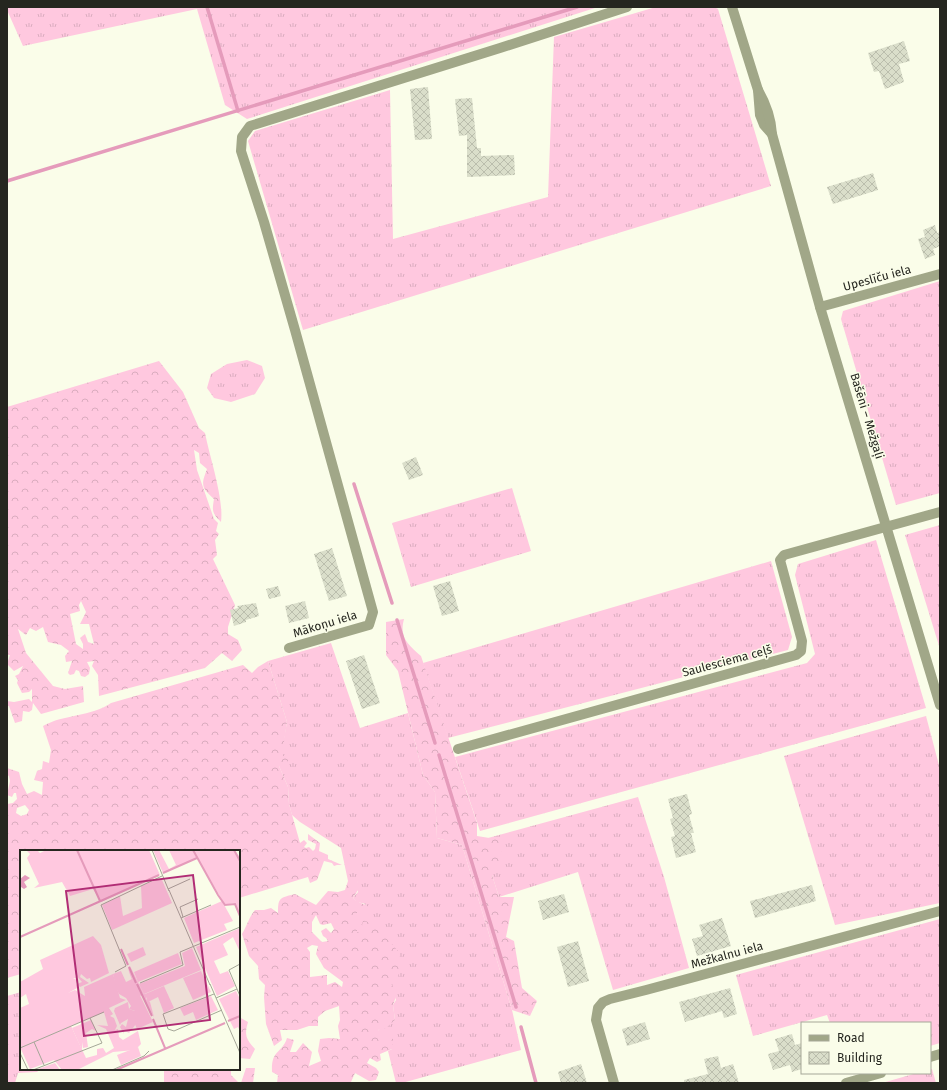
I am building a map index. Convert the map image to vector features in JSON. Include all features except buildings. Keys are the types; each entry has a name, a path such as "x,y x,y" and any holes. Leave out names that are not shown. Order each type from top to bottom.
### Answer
{"street":[{"name":"Mākoņu iela","path":"289,648 369,625 373,612 295,330 264,222 241,151 242,137 250,126 627,7"},
{"name":"Bašēni – Mežgaļi","path":"732,7 758,90 769,113 772,134 820,307 940,705"},
{"name":"Upeslīču iela","path":"820,307 940,274"},
{"path":"887,527 940,512"},
{"name":"Saulesciema ceļš","path":"458,748 796,655 801,651 802,641 780,560 784,555 887,527"},
{"name":"Mežkalnu iela","path":"614,1083 596,1020 598,1008 603,1002 940,911"},
{"path":"846,1083 878,1074"}],"green space":[{"path":"7,7 598,7 247,119 225,105 197,9 23,46"},
{"path":"656,7 714,7 718,9 771,186 303,330 248,141 255,131 390,90 393,239 548,197 554,37"},
{"path":"940,281 940,493 896,505 841,319 843,311"},
{"path":"247,360 262,366 265,378 255,394 231,402 214,398 207,388 211,374 227,364"},
{"path":"159,361 183,392 199,428 205,433 219,490 221,522 213,512 214,499 203,486 207,469 200,463 199,453 194,450 197,470 214,519 218,523 216,531 219,534 215,540 217,555 213,559 235,605 228,627 228,634 238,640 242,650 232,661 222,653 205,668 99,696 98,675 92,666 94,661 87,662 90,668 89,674 85,677 81,676 79,671 76,670 74,674 70,675 68,673 72,661 66,662 65,656 69,651 61,645 48,642 43,627 36,631 30,628 26,635 18,629 26,653 53,686 65,689 83,686 84,702 41,714 33,703 32,710 29,712 23,711 22,721 15,723 9,706 7,706 7,701 14,702 29,699 32,702 32,689 29,692 22,693 17,683 18,680 15,676 19,674 23,666 14,671 7,664 10,655 7,655 7,407","holes":["81,601 86,612 80,624 89,624 94,644 88,642 85,634 80,638 83,644 83,649 76,644 70,614 80,611 79,605"]},
{"path":"512,488 531,551 411,587 392,523"},
{"path":"940,525 940,649 905,535"},
{"path":"876,540 926,708 480,831 455,757 807,663 815,654 795,575 798,564"},
{"path":"771,561 792,637 788,650 448,738 423,663"},
{"path":"404,619 404,636 409,644 421,656 477,823 477,836 502,840 500,867 492,875 499,897 514,897 506,937 514,941 522,988 537,1001 530,1016 512,1010 462,845 437,838 435,792 423,775 398,671 386,655 386,622"},
{"path":"331,643 360,728 408,713 423,775 435,792 437,838 462,845 512,1010 521,1050 402,1083 396,1083 388,1051 392,1049 378,1030 395,1020 393,1005 396,1000 391,984 361,932 357,932 357,908 366,904 357,902 353,898 358,892 357,881 348,881 341,848 300,822 292,815 289,804 288,787 279,766 287,722 268,661"},
{"path":"268,661 287,722 282,755 290,760 279,766 288,787 289,804 300,843 304,840 307,843 304,847 309,847 313,851 315,849 316,844 308,840 308,834 320,843 319,851 328,855 328,859 342,865 334,866 332,863 324,861 317,880 310,883 308,877 240,898 240,850 20,850 20,974 7,978 7,804 13,803 17,799 16,793 14,793 12,797 7,795 10,781 9,776 7,775 7,768 19,772 22,784 27,794 34,791 42,795 43,782 34,780 37,771 42,769 43,761 49,763 51,750 43,726 60,719 95,711 111,703 243,665 252,673","holes":["25,805 29,810 27,814 21,816 16,813 17,808"]},
{"path":"926,716 940,769 940,903 835,925 784,756"},
{"path":"638,797 664,877 689,968 613,990 578,872 499,897 492,875 488,838"},
{"path":"348,881 357,881 360,887 353,898 371,909 366,916 357,909 357,932 361,932 363,920 373,924 400,953 398,980 391,984 398,991 393,1005 395,1020 386,1028 378,1030 393,1039 392,1049 380,1054 381,1060 377,1062 370,1058 367,1063 376,1068 379,1072 376,1080 369,1081 355,1073 351,1082 354,1083 277,1083 278,1075 272,1072 273,1059 287,1038 294,1040 290,1052 296,1052 303,1043 312,1052 309,1066 321,1061 318,1051 320,1039 340,1039 338,1026 340,1020 339,1006 325,1011 318,1017 318,1026 309,1026 297,1030 280,1030 282,1040 274,1046 266,1024 264,997 265,985 259,979 258,966 249,956 242,934 255,910 271,908 278,913 279,901 283,898 295,894 316,905 328,891 338,892 345,890","holes":["316,915 320,924 323,925 331,923 334,929 331,933 326,928 321,931 323,936 328,941 322,942 312,932 312,922","312,945 318,946 316,954 324,968 343,982 342,987 335,982 327,985 327,975 310,977 310,952 307,948"]},
{"path":"940,919 940,1043 931,1046 931,1022 830,1022 827,1015 753,1036 736,975"},
{"path":"20,992 20,1070 39,1070 37,1072 18,1073 15,1083 7,1083 7,996"},
{"path":"240,1018 248,1022 246,1034 255,1049 250,1059 240,1058"},
{"path":"246,1068 255,1068 253,1083 241,1083"},
{"path":"932,1069 936,1083 882,1083 914,1074 931,1074"},
{"path":"164,1070 231,1070 231,1075 239,1083 164,1083"}],"waterway":[{"path":"207,7 238,111"},
{"path":"7,181 577,7"},
{"path":"354,484 392,603"},
{"path":"397,620 435,743"},
{"path":"439,755 516,1007"},
{"path":"521,1027 536,1083"}]}
